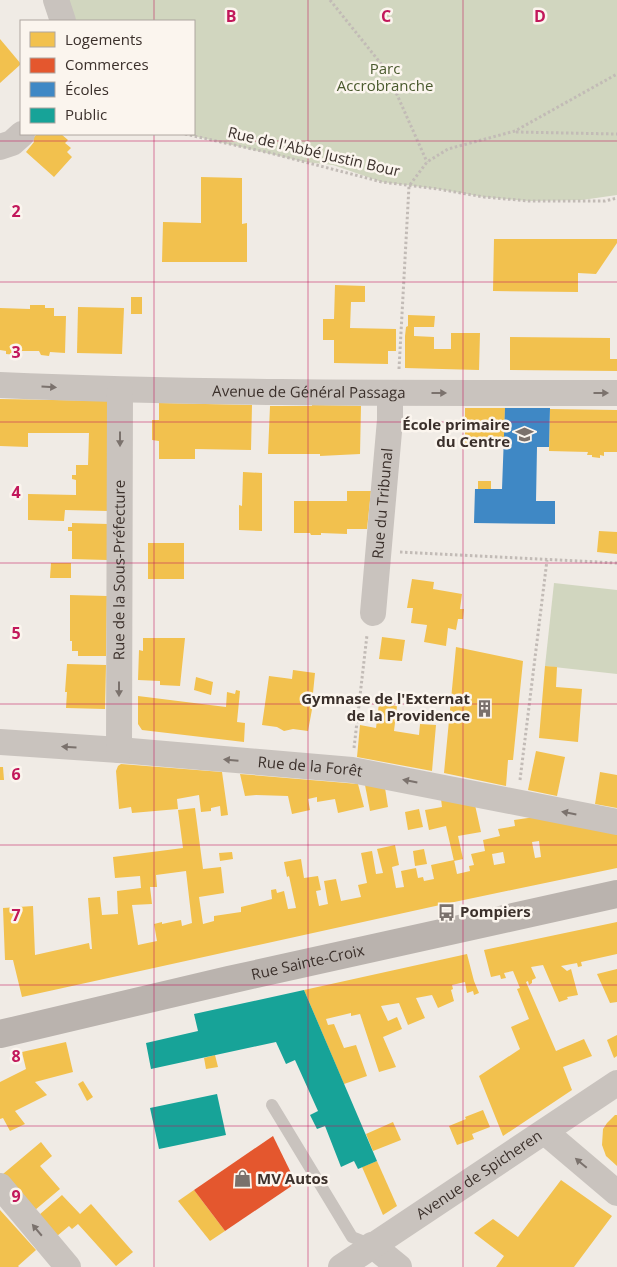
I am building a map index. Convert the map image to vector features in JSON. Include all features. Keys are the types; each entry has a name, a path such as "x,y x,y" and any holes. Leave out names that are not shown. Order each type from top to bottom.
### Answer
{"main road":[{"name":"Rue Sainte-Croix","path":"0,1034 229,980 617,894"}],"street":[{"path":"56,0 63,20"},
{"path":"0,147 12,143 21,135"},
{"name":"Avenue de Général Passaga","path":"0,384 120,390 617,393"},
{"name":"Rue de la Sous-Préfecture","path":"119,750 120,390"},
{"name":"Rue du Tribunal","path":"373,613 394,393"},
{"name":"Rue de la Forêt","path":"0,742 352,770 617,822"},
{"name":"Avenue de Spicheren","path":"341,1267 617,1083"},
{"path":"545,1132 617,1193"},
{"path":"0,1186 68,1267"},
{"path":"372,1245 399,1267"}],"lane":[{"path":"272,1105 352,1236 372,1245"}],"path":[{"path":"330,0 386,70 427,162"},
{"path":"515,132 617,74"},
{"path":"394,393 409,186 427,162 448,149 515,132 617,134"},
{"name":"Rue de l'Abbé Justin Bour","path":"189,135 382,182 409,186 438,188 484,197 529,201 605,200 617,198"},
{"path":"379,551 617,564"},
{"path":"520,780 547,560"},
{"path":"352,770 367,634 373,613"}],"green space":[{"name":"Parc Accrobranche","path":"66,0 617,0 617,195 582,200 529,201 484,197 382,182 333,165 305,162 189,135 195,135 195,20 76,20"},
{"path":"554,583 617,590 617,674 545,666"}],"building: Logements":[{"path":"0,39 20,65 0,83"},
{"path":"36,135 62,135 68,140 65,143 71,148 67,152 72,157 54,177 26,152 34,142 33,138"},
{"path":"201,177 242,178 242,224 247,223 247,262 162,262 163,222 201,223"},
{"path":"494,239 617,239 617,243 596,274 578,273 578,292 493,291"},
{"path":"335,285 365,286 365,302 351,302 350,328 396,329 396,351 388,351 388,364 334,363 334,340 323,340 323,319 334,319"},
{"path":"131,297 142,297 142,314 131,314"},
{"path":"30,305 45,305 45,308 54,308 54,316 66,316 65,353 50,352 49,356 41,355 39,351 17,351 16,355 6,354 6,351 0,350 0,308 30,309"},
{"path":"78,307 124,308 122,354 77,353"},
{"path":"408,315 435,316 434,327 414,327 414,336 434,337 434,349 451,349 451,333 480,333 479,370 405,368 405,336 406,327 408,326"},
{"path":"510,337 610,338 610,359 617,359 617,371 510,370"},
{"path":"0,399 108,401 108,511 65,510 64,521 28,520 28,494 76,495 76,480 72,479 72,475 76,475 76,465 88,465 89,433 28,433 28,447 0,446"},
{"path":"159,403 252,405 251,450 195,449 195,459 159,459 159,441 152,440 152,420 159,420"},
{"path":"270,406 361,406 360,454 320,456 320,454 268,454"},
{"path":"465,408 505,408 504,444 465,443"},
{"path":"550,409 617,410 617,452 604,452 604,456 600,455 600,458 587,455 588,452 549,451"},
{"path":"243,472 262,473 262,531 239,530 239,505 242,506"},
{"path":"478,481 491,481 491,489 478,489"},
{"path":"347,491 371,491 367,529 347,529 347,534 321,533 321,535 311,535 310,533 294,533 294,501 347,501"},
{"path":"72,523 108,524 107,560 72,559 72,531 68,531 68,527 72,527"},
{"path":"599,531 617,532 617,554 597,552"},
{"path":"148,543 184,543 184,579 148,579"},
{"path":"51,563 71,563 71,578 50,578"},
{"path":"412,579 434,582 433,589 462,594 460,609 464,609 463,619 458,619 456,630 448,628 446,646 424,642 427,625 411,623 413,608 407,608"},
{"path":"70,595 107,596 106,656 78,656 78,651 72,651 72,641 70,641"},
{"path":"382,637 405,640 402,661 379,659"},
{"path":"143,638 185,638 180,686 160,685 160,681 138,680 139,650 143,651"},
{"name":"Gymnase de l'Externat de la Providence","path":"456,647 523,661 513,760 508,760 506,786 444,773"},
{"path":"67,664 106,665 105,709 66,708"},
{"path":"545,666 557,667 556,687 582,689 578,742 539,738"},
{"path":"293,670 315,673 313,704 308,731 293,729 284,731 277,727 262,725 269,676 292,679"},
{"path":"196,677 213,682 211,695 194,690"},
{"path":"236,690 240,691 237,722 245,723 244,742 142,730 138,724 138,696 226,707 227,692 235,694"},
{"path":"379,703 397,706 394,731 419,735 420,724 436,725 432,771 357,757 360,725 376,728"},
{"path":"536,751 565,757 557,796 528,790"},
{"path":"121,764 222,772 228,815 221,816 220,806 211,808 211,811 201,812 199,795 177,799 178,809 132,813 131,807 119,809 116,771"},
{"path":"0,767 3,767 4,780 0,780"},
{"path":"600,772 617,775 617,808 595,804"},
{"path":"240,774 358,784 364,807 338,813 335,799 317,802 317,797 308,799 310,810 292,814 288,796 245,796"},
{"path":"365,785 385,788 388,807 370,811"},
{"path":"441,799 475,805 481,832 458,836 463,859 454,861 446,826 429,830 425,810 442,807"},
{"path":"195,808 203,869 221,867 224,893 199,897 203,924 214,921 214,916 241,912 241,907 272,899 271,890 276,889 277,893 284,891 288,909 296,908 284,862 301,859 304,878 318,876 321,890 316,891 319,906 328,904 324,881 336,879 341,901 361,897 358,885 367,883 361,853 372,851 376,874 383,873 377,849 395,845 399,865 392,867 396,888 404,887 401,871 416,868 418,878 423,877 424,881 434,879 431,865 454,860 457,874 470,871 469,866 474,865 471,854 485,851 483,840 500,836 498,829 515,826 514,820 535,817 617,832 617,868 22,997 13,960 5,960 3,908 33,906 35,955 89,943 90,949 92,949 88,898 100,897 102,915 118,914 117,891 141,888 140,876 115,878 113,857 183,848 178,810","holes":["539,841 541,857 535,858 532,842","503,852 505,863 494,865 492,854","186,871 192,923 182,926 181,920 154,924 157,941 138,945 132,905 152,904 150,887 157,887 156,875"]},
{"path":"419,809 423,827 408,830 405,812"},
{"path":"424,849 427,864 415,866 413,851"},
{"path":"232,852 233,859 220,861 219,853"},
{"path":"617,922 617,954 581,962 582,966 578,967 577,963 561,966 567,971 571,969 578,995 567,997 568,999 559,1002 543,965 531,967 536,978 529,985 528,981 526,982 556,1051 584,1039 592,1056 563,1067 572,1090 503,1136 479,1076 520,1049 511,1027 529,1019 517,989 520,988 513,971 504,973 506,978 501,979 500,975 491,977 484,950"},
{"path":"467,954 479,993 474,995 473,991 467,993 465,982 452,985 453,989 451,990 454,1001 438,1008 432,995 416,998 425,1018 408,1025 399,1003 381,1006 388,1021 397,1017 402,1029 383,1037 396,1067 379,1072 360,1014 351,1016 351,1013 326,1019 328,1025 334,1024 344,1048 356,1045 367,1076 344,1084 304,990"},
{"path":"617,969 617,1002 610,1003 597,974"},
{"path":"617,1035 617,1056 614,1058 607,1040"},
{"path":"66,1042 73,1072 35,1082 47,1095 15,1111 25,1124 10,1131 3,1118 0,1119 0,1082 26,1069 22,1052"},
{"path":"215,1055 218,1067 206,1069 204,1058"},
{"path":"83,1081 93,1097 87,1101 78,1084"},
{"path":"483,1110 490,1127 472,1134 474,1139 457,1145 449,1126"},
{"path":"617,1115 617,1166 606,1156 602,1145 603,1129"},
{"path":"393,1122 401,1140 373,1151 366,1134"},
{"path":"41,1142 52,1156 40,1166 60,1189 35,1210 3,1174"},
{"path":"377,1161 397,1206 383,1215 362,1167"},
{"path":"561,1180 612,1216 574,1267 496,1267 504,1256 474,1233 493,1219 518,1237"},
{"path":"194,1190 225,1231 210,1241 178,1201"},
{"path":"62,1195 80,1214 91,1204 133,1252 116,1266 78,1224 72,1229 69,1226 57,1236 39,1215"},
{"path":"0,1210 36,1250 19,1267 0,1267"}],"building: Commerces":[{"path":"273,1136 296,1183 225,1231 194,1190"}],"building: Écoles":[{"path":"505,408 550,408 549,447 537,447 536,501 555,501 555,524 474,523 475,489 502,489"}],"building: Public":[{"path":"304,990 377,1161 358,1169 354,1161 341,1167 325,1126 317,1129 310,1115 318,1111 295,1060 286,1064 276,1042 151,1069 146,1043 198,1031 194,1014"},
{"path":"217,1094 226,1135 159,1149 150,1108"}],"place":[{"name":"École primaire du Centre","path":"524,434"},
{"name":"Gymnase de l'Externat de la Providence","path":"484,708"},
{"name":"Pompiers","path":"446,912"},
{"name":"MV Autos","path":"243,1179"}]}
